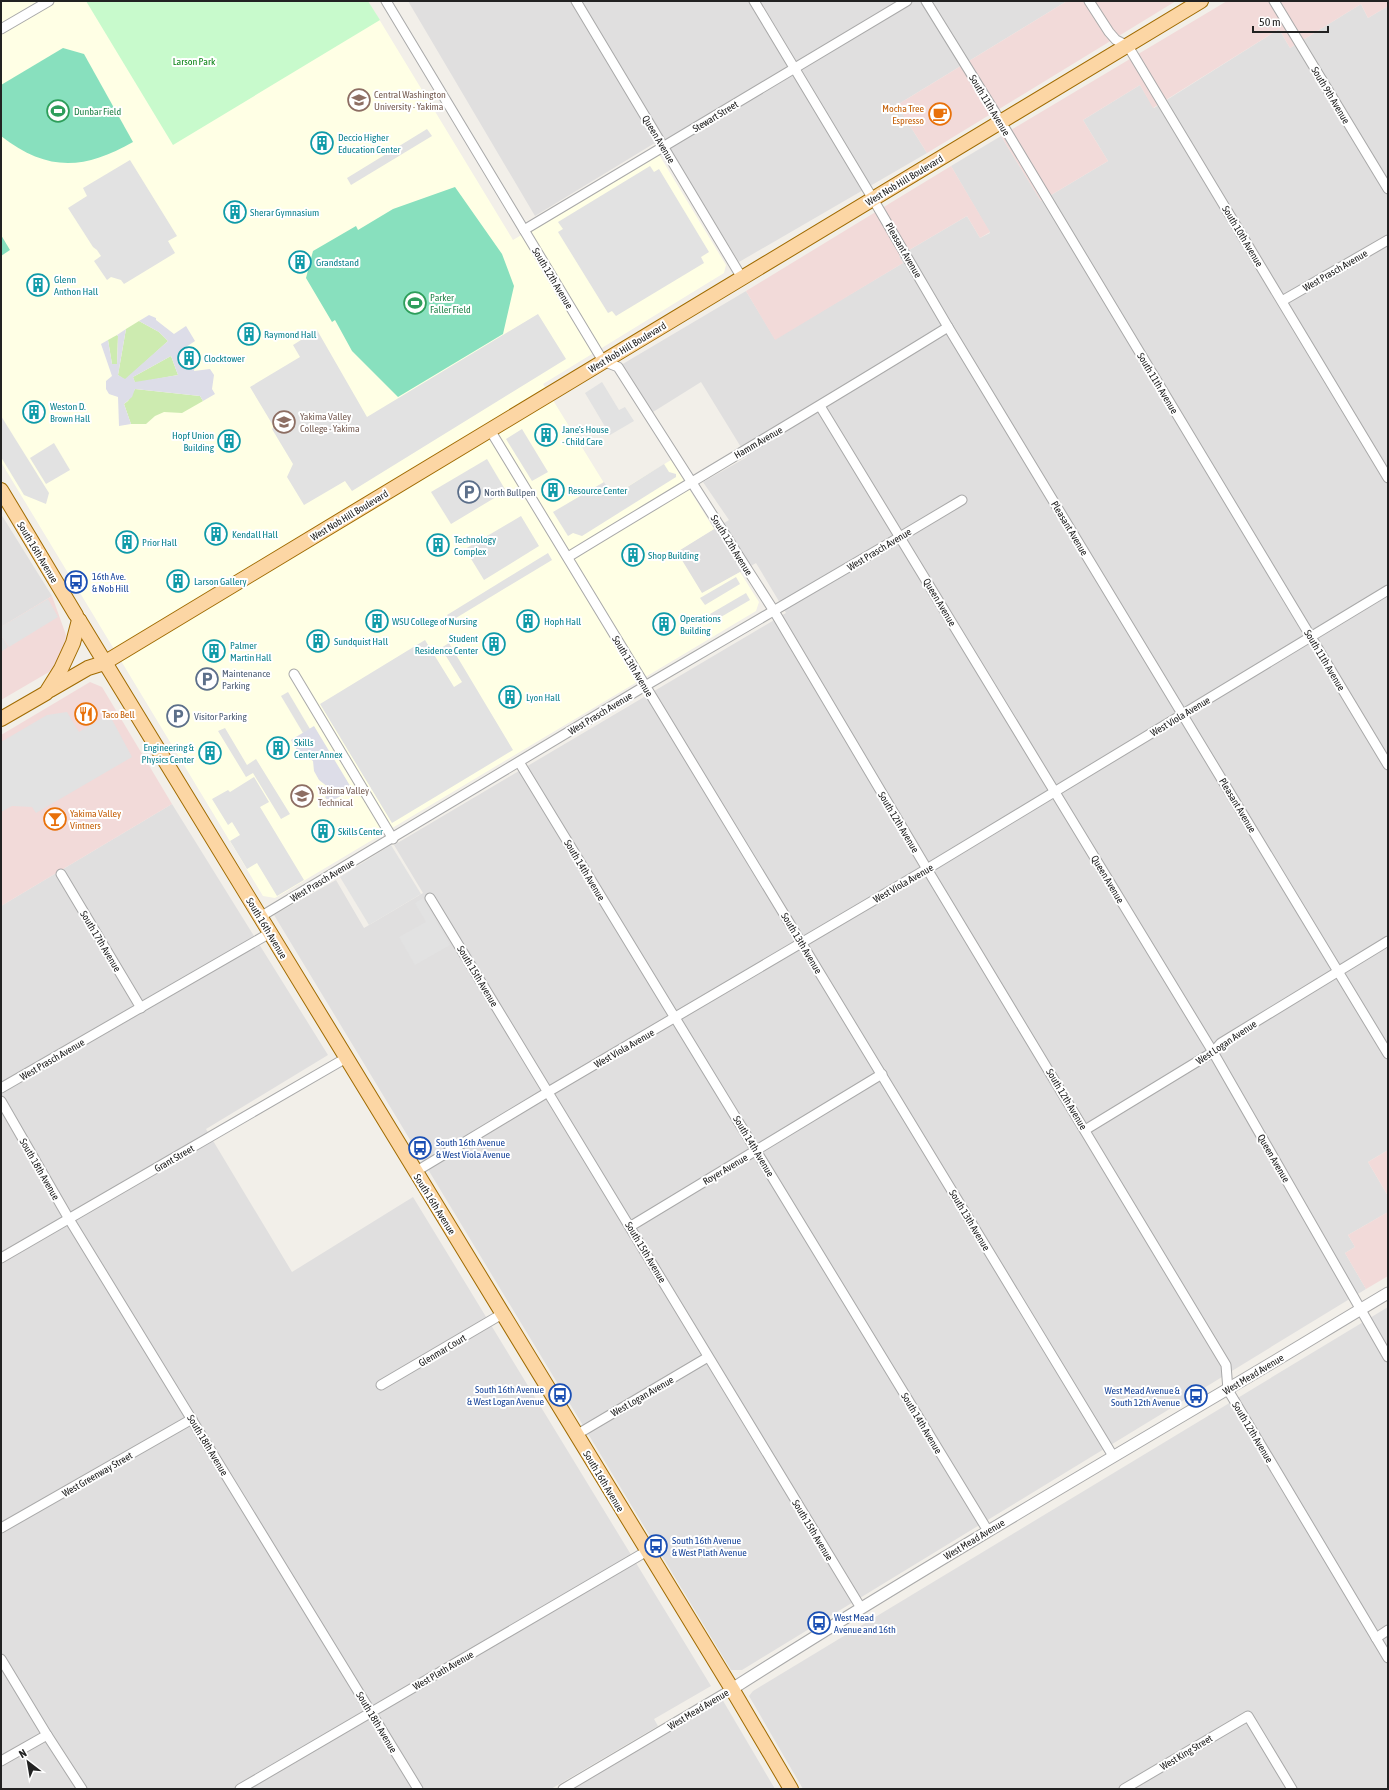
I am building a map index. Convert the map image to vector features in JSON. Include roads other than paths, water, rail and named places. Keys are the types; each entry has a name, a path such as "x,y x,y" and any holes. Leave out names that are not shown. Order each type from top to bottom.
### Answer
{"main road":[{"name":"West Nob Hill Boulevard","path":"1,719 88,668 104,663 1201,1"},
{"name":"South 16th Avenue","path":"1,490 104,663 732,1689 791,1789"},
{"path":"48,691 61,669 73,642 77,618"}],"street":[{"path":"1,29 49,1"},
{"name":"South 12th Avenue","path":"386,1 603,361 618,367 774,611 927,869 1226,1365 1228,1390 1388,1658"},
{"name":"Queen Avenue","path":"576,1 742,278"},
{"name":"Pleasant Avenue","path":"754,1 948,327 1388,1054"},
{"name":"Stewart Street","path":"524,230 907,1"},
{"name":"South 11th Avenue","path":"926,1 1388,765"},
{"name":"South 10th Avenue","path":"1089,1 1108,32 1116,40 1128,46 1388,478"},
{"name":"South 9th Avenue","path":"1274,1 1388,189"},
{"name":"West Prasch Avenue","path":"1282,301 1388,240"},
{"name":"Hamm Avenue","path":"568,557 692,481 820,406 948,327"},
{"name":"Queen Avenue","path":"820,406 1213,1052 1388,1357"},
{"name":"South 13th Avenue","path":"490,430 1114,1456"},
{"name":"West Prasch Avenue","path":"260,917 393,839 645,686 962,500"},
{"name":"West Viola Avenue","path":"415,1172 801,942 927,869 1388,590"},
{"path":"294,674 393,839"},
{"name":"South 14th Avenue","path":"519,762 676,1017 988,1531"},
{"name":"South 17th Avenue","path":"61,874 141,1008"},
{"name":"South 15th Avenue","path":"430,898 631,1226 708,1357 861,1608"},
{"name":"West Prasch Avenue","path":"1,1088 270,933"},
{"name":"West Logan Avenue","path":"1085,1130 1213,1052 1221,1043 1388,941"},
{"name":"Grant Street","path":"1,1258 346,1058"},
{"name":"Royer Avenue","path":"631,1226 882,1074"},
{"name":"South 18th Avenue","path":"1,1101 69,1219 418,1789"},
{"name":"West Mead Avenue","path":"563,1789 732,1689 988,1531 1228,1390 1388,1293"},
{"name":"Glenmar Court","path":"381,1385 502,1314"},
{"name":"West Logan Avenue","path":"576,1435 708,1357"},
{"name":"West Greenway Street","path":"1,1528 192,1419"},
{"name":"West Plath Avenue","path":"240,1789 647,1551"},
{"path":"1376,1638 1388,1630"},
{"path":"1,1659 46,1735 82,1789"},
{"name":"West King Street","path":"1124,1789 1248,1716 1292,1789"},
{"path":"1,1761 46,1735"}],"place":[{"name":"Central Washington University - Yakima","path":"359,100"},
{"name":"Dunbar Field","path":"58,111"},
{"name":"Mocha Tree Espresso","path":"940,114"},
{"name":"Deccio Higher Education Center","path":"322,143"},
{"name":"Sherar Gymnasium","path":"235,212"},
{"name":"Grandstand","path":"300,262"},
{"name":"Glenn Anthon Hall","path":"38,285"},
{"name":"Parker Faller Field","path":"415,303"},
{"name":"Raymond Hall","path":"249,334"},
{"name":"Clocktower","path":"189,358"},
{"name":"Weston D. Brown Hall","path":"34,412"},
{"name":"Yakima Valley College - Yakima","path":"284,422"},
{"name":"Jane's House - Child Care","path":"546,435"},
{"name":"Hopf Union Building","path":"229,441"},
{"name":"Resource Center","path":"553,490"},
{"name":"North Bullpen","path":"469,492"},
{"name":"Kendall Hall","path":"216,534"},
{"name":"Prior Hall","path":"127,542"},
{"name":"Technology Complex","path":"438,545"},
{"name":"Shop Building","path":"633,555"},
{"name":"Larson Gallery","path":"178,581"},
{"name":"16th Ave. & Nob Hill","path":"76,582"},
{"name":"WSU College of Nursing","path":"377,621"},
{"name":"Hoph Hall","path":"528,621"},
{"name":"Operations Building","path":"664,624"},
{"name":"Sundquist Hall","path":"318,641"},
{"name":"Student Residence Center","path":"494,644"},
{"name":"Palmer Martin Hall","path":"214,651"},
{"name":"Maintenance Parking","path":"207,679"},
{"name":"Lyon Hall","path":"510,697"},
{"name":"Taco Bell","path":"86,714"},
{"name":"Visitor Parking","path":"178,716"},
{"name":"Skills Center Annex","path":"278,748"},
{"name":"Engineering & Physics Center","path":"210,753"},
{"name":"Yakima Valley Technical","path":"302,796"},
{"name":"Yakima Valley Vintners","path":"55,819"},
{"name":"Skills Center","path":"323,831"},
{"name":"South 16th Avenue & West Viola Avenue","path":"420,1148"},
{"name":"South 16th Avenue & West Logan Avenue","path":"560,1395"},
{"name":"West Mead Avenue & South 12th Avenue","path":"1196,1396"},
{"name":"South 16th Avenue & West Plath Avenue","path":"656,1546"},
{"name":"West Mead Avenue and 16th","path":"819,1623"}],"park label":[{"name":"Larson Park","path":"194,61"}]}
